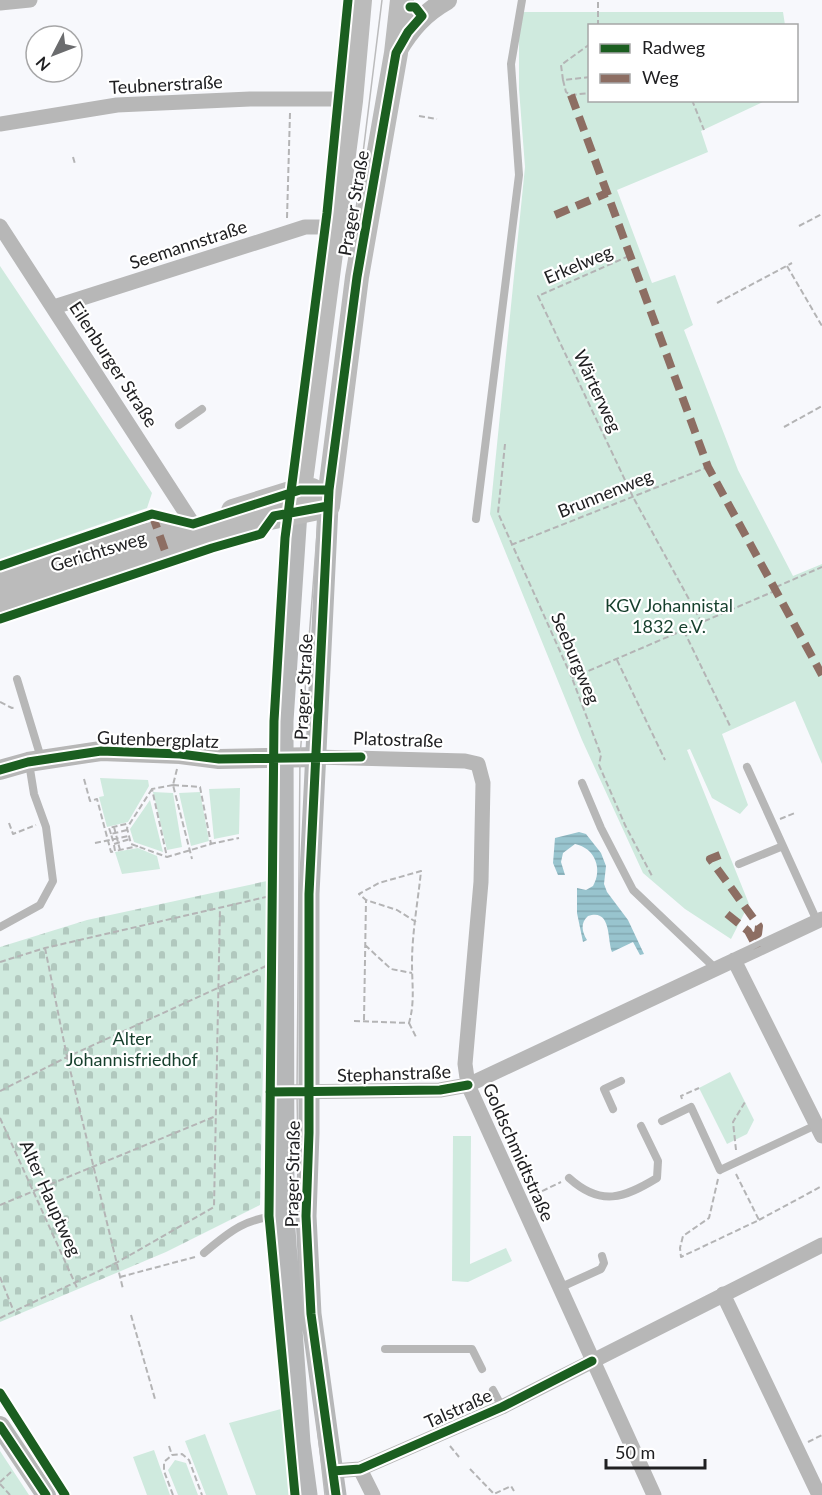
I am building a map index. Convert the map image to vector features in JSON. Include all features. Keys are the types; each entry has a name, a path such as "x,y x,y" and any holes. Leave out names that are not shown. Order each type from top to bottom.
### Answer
{"main road":[{"name":"Prager Straße","path":"336,1495 311,1314 306,1216 309,894 329,498 357,277 396,53 402,0"},
{"name":"Prager Straße","path":"306,1486 284,1215 285,791 283,758 285,676 298,501 351,100 360,1"},
{"name":"Gerichtsweg","path":"0,600 195,531 298,501 329,498"},
{"name":"Gerichtsweg","path":"0,582 115,543 195,531"}],"street":[{"path":"0,3 30,0"},
{"path":"396,53 408,32 422,16 447,0"},
{"name":"Teubnerstraße","path":"0,124 117,105 335,99"},
{"name":"Eilenburger Straße","path":"0,226 148,446 195,531"},
{"name":"Seemannstraße","path":"54,307 304,227 335,227"},
{"name":"Gutenbergplatz","path":"0,770 35,761 101,751 180,754 219,759 316,757"},
{"name":"Platostraße","path":"316,757 465,761 478,764"},
{"name":"Goldschmidtstraße","path":"478,764 483,783 480,882 465,1064 468,1085 654,1495"},
{"name":"Stephanstraße","path":"285,1092 440,1090 468,1085 820,920"},
{"path":"734,960 819,1131"},
{"name":"Talstraße","path":"333,1471 360,1469 502,1407 822,1245"},
{"path":"723,1294 819,1495"},
{"path":"0,1426 46,1495"},
{"path":"360,1469 374,1495"}],"lane":[{"path":"476,519 519,175 511,64 522,0"},
{"path":"178,425 202,409"},
{"path":"0,927 40,905 53,881 44,822 34,794 35,761 25,704 17,679"},
{"path":"747,767 820,920"},
{"path":"582,783 601,828 633,890 714,968"},
{"path":"740,864 783,846"},
{"path":"614,1109 604,1089 621,1081"},
{"path":"662,1121 691,1107 720,1170 819,1131"},
{"path":"569,1178 584,1191 606,1198 621,1196 657,1178 658,1161 641,1126"},
{"path":"204,1253 234,1227 262,1217 284,1215"},
{"path":"559,1288 601,1269 604,1263 602,1256"},
{"path":"385,1349 472,1349 482,1369"},
{"path":"493,1390 502,1407"}],"path":[{"path":"598,0 598,24"},
{"path":"588,45 561,65 566,92 571,95 588,93"},
{"path":"563,80 588,77"},
{"path":"286,233 290,99"},
{"path":"693,102 704,130"},
{"path":"419,116 437,119"},
{"path":"73,157 75,164"},
{"path":"799,226 822,214"},
{"path":"717,303 792,263"},
{"path":"787,266 822,326"},
{"path":"784,427 822,406"},
{"path":"572,678 777,589 822,567"},
{"path":"684,630 731,728"},
{"path":"617,659 665,760"},
{"path":"0,702 12,708 25,704"},
{"path":"175,774 173,785 192,859"},
{"path":"84,779 90,801 97,799 107,828 111,852 138,846"},
{"path":"210,844 200,787 173,785 152,789 127,830 131,844 167,857 239,838"},
{"path":"152,789 167,857"},
{"path":"772,823 795,813"},
{"path":"9,823 13,834 44,822"},
{"path":"107,828 130,823"},
{"path":"114,826 120,850"},
{"path":"107,828 111,834"},
{"path":"111,834 127,830"},
{"path":"109,840 111,834"},
{"path":"95,843 129,838"},
{"path":"109,840 114,844 115,851"},
{"path":"114,844 118,841"},
{"path":"416,922 397,910 366,900 359,894 380,883 421,871 412,973 414,1008 409,1023 416,1036"},
{"path":"0,962 45,948 272,896"},
{"path":"364,1022 366,900"},
{"path":"0,1318 116,1263 214,1207 220,908"},
{"path":"365,945 391,969 412,973"},
{"path":"45,948 68,1057 123,1289"},
{"path":"0,1091 68,1057 271,964"},
{"path":"354,1021 409,1023"},
{"path":"746,1102 733,1122 734,1163 759,1220"},
{"path":"0,1206 216,1116"},
{"path":"720,1170 710,1218 683,1236 680,1248 681,1257 759,1220 822,1186"},
{"path":"535,1194 558,1184"},
{"path":"120,1277 204,1253"},
{"path":"0,1277 14,1312"},
{"path":"131,1315 154,1399"},
{"path":"169,1446 172,1455"},
{"path":"450,1447 459,1457"},
{"path":"173,1495 164,1471 164,1462 172,1455 182,1454 189,1460 202,1495"},
{"path":"9,1495 0,1483 15,1469"},
{"path":"471,1469 493,1495 511,1486 514,1491"}],"green space":[{"name":"KGV Johannistal 1832 e.V.","path":"519,12 783,12 785,24 588,24 588,102 763,102 701,131 708,152 617,190 652,283 675,275 693,325 684,330 738,470 793,576 822,564 822,764 795,701 722,734 748,805 740,814 712,798 690,749 687,750 749,904 731,939 685,909 643,873 582,740 490,514 525,167 519,89"},
{"path":"0,266 152,493 147,508 0,559"},
{"path":"100,778 148,780 149,786 128,822 107,827 99,797 104,796"},
{"path":"240,788 239,834 214,839 209,789"},
{"path":"153,792 173,793 182,847 167,850"},
{"path":"200,792 209,841 191,846 179,793"},
{"path":"150,800 163,852 134,842 130,829"},
{"path":"138,848 157,856 160,869 122,874 115,852"},
{"name":"Alter Johannisfriedhof","path":"267,881 260,1205 166,1252 0,1322 0,947 87,920"},
{"path":"730,1072 754,1120 747,1134 727,1144 699,1088"},
{"path":"453,1136 471,1136 470,1264 506,1248 512,1261 468,1282 452,1281"},
{"path":"281,1409 290,1495 256,1495 229,1423"},
{"path":"205,1434 228,1495 206,1495 185,1441"},
{"path":"154,1450 170,1495 147,1495 133,1457"},
{"path":"0,1451 29,1495 0,1495"},
{"path":"175,1460 186,1463 198,1495 178,1495 168,1470"}],"water":[{"path":"579,832 586,834 601,853 606,866 604,884 607,892 628,920 644,954 640,955 633,942 612,952 605,921 596,915 588,916 584,922 583,931 587,940 583,942 577,913 577,888 586,890 593,886 597,873 595,860 588,850 575,844 563,853 561,862 565,875 558,875 553,863 555,838"}],"tram line":[{"path":"325,1495 300,1275 297,1092 300,757 319,508 382,0"},
{"path":"0,1419 50,1495"}],"marked path":[{"path":"571,95 708,467 822,675"},
{"path":"555,215 607,193"},
{"path":"152,514 169,562"},
{"path":"720,855 710,859 759,926 758,934 752,937"},
{"path":"727,914 748,931 757,948"}],"cycle path":[{"path":"295,1495 269,1216 274,721 285,538 327,213 348,0"},
{"path":"336,1495 311,1314 306,1216 309,1133 309,894 329,490 357,277 396,53 408,32 422,16 415,7 410,7"},
{"path":"0,566 152,514 193,524 300,490 329,490"},
{"path":"0,619 212,548 261,534 274,516 328,506"},
{"path":"0,770 28,762 101,751 180,754 219,759 361,757"},
{"path":"270,1092 440,1090 468,1085"},
{"path":"333,1471 360,1469 502,1407 592,1361"},
{"path":"0,1393 65,1495"},
{"path":"0,1426 46,1495"}]}
